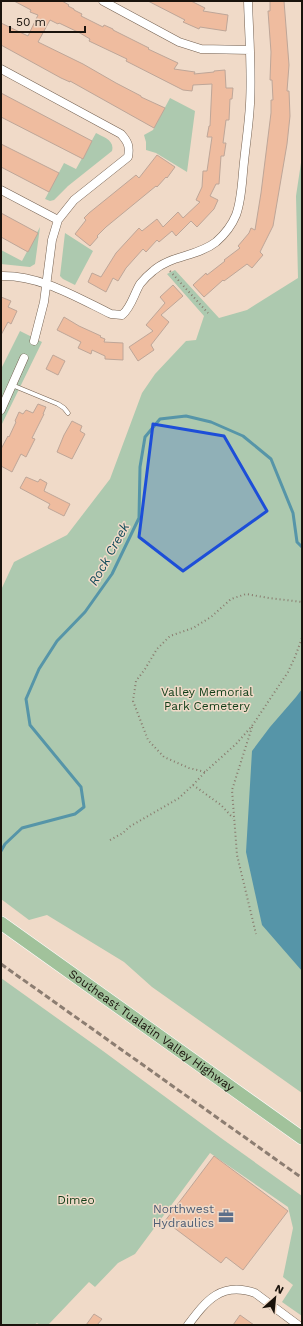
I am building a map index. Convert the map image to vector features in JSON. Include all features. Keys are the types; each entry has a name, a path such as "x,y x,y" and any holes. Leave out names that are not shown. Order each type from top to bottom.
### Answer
{"main road":[{"name":"Southeast Tualatin Valley Highway","path":"1,923 302,1138"}],"street":[{"path":"104,1 179,42 200,49 250,50"},
{"path":"1,276 24,278 47,284 111,314 122,315 126,312 141,284 154,270 162,264 174,259 207,248 223,235 235,216 239,206 241,191 250,104 248,1"},
{"path":"1,69 121,134 128,141 130,148 128,157 74,200 58,220 52,240 44,302 34,341"},
{"path":"1,190 58,220"},
{"path":"1,410 24,358"},
{"path":"188,1325 202,1305 208,1300 222,1292 239,1290 248,1291 259,1296 298,1325"}],"lane":[{"path":"12,385 58,404 64,408 68,414"}],"path":[{"path":"170,271 208,313"},
{"path":"205,772 189,768 164,757 148,740 133,701 136,681 145,669 156,649 170,636 193,628 210,617 231,599 246,594 302,602"},
{"path":"110,840 123,833 129,827 179,798 236,744 252,726 288,672 302,638"},
{"path":"252,726 232,790 237,855 256,934"},
{"path":"193,785 221,805 234,819"}],"highlighted area":[{"path":"153,424 224,436 267,511 183,571 139,537"}],"green space":[{"path":"170,98 195,111 187,172 156,153 146,150 144,135 153,130"},
{"path":"96,133 112,144 112,151 68,186 54,200 50,201 45,199 64,163 76,169"},
{"name":"Valley Memorial Park Cemetery","path":"302,156 302,1093 152,987 124,962 47,915 29,920 1,899 1,590 14,562 67,535 110,479 142,393 155,374 186,341 196,340 204,316 167,274 175,270 219,318 247,310 298,278 296,196"},
{"path":"40,227 35,264 30,267 1,264 1,250 22,261"},
{"path":"65,233 93,251 75,285 60,276"},
{"path":"20,331 42,342 1,426 1,369"},
{"name":"Dimeo","path":"1,978 302,1196 302,1316 282,1302 293,1285 283,1277 293,1228 288,1207 210,1153 135,1254 118,1263 95,1287 89,1282 48,1325 40,1325 37,1323 34,1325 1,1325"}],"water":[{"path":"302,689 302,971 262,925 246,852 252,751"}],"building":[{"path":"14,1 62,1 82,14 81,16 103,27 104,25 113,29 149,48 148,49 178,63 174,69 195,72 194,74 225,70 226,88 233,88 232,99 230,99 229,120 226,120 223,143 226,143 224,156 221,156 219,184 216,184 210,196 218,200 214,209 197,227 191,221 176,236 172,231 159,242 157,240 146,252 143,249 126,268 118,281 113,278 106,292 88,282 92,273 101,277 116,253 139,228 142,231 157,219 163,227 178,212 183,218 200,202 196,200 202,187 203,171 207,171 212,137 207,137 210,126 212,84 193,85 192,91 183,90 126,61 127,59 89,41 90,39 80,33 50,20 38,42 83,64 141,97 165,108 154,128 70,81 61,78 1,45 1,23 28,36 38,15 30,12 31,10"},
{"path":"148,1 191,1 205,8 203,11 228,15 226,31 200,27 199,29 183,22 185,20"},
{"path":"270,1 284,1 289,65 287,91 289,91 290,116 287,144 273,226 260,252 263,255 252,268 247,264 224,281 223,280 204,297 193,285 206,273 207,275 240,248 238,246 249,233 251,228 255,230 271,113 271,100 273,100 272,80 270,80 271,52 268,11 270,11"},
{"path":"1,93 92,141 83,159 1,117"},
{"path":"1,144 59,173 49,192 1,167"},
{"path":"157,155 175,167 167,178 166,177 157,187 156,186 106,227 90,246 75,234 86,220 84,218 89,213 136,175 139,178"},
{"path":"1,213 38,233 28,252 1,237"},
{"path":"173,285 183,296 161,315 169,322 151,345 154,350 138,361 129,347 153,331 146,325 165,303 160,297"},
{"path":"1,297 11,301 8,307 17,311 11,324 8,322 1,335"},
{"path":"64,317 101,336 100,337 105,339 104,342 123,343 123,360 105,359 105,356 92,350 91,354 78,348 81,342 57,330"},
{"path":"53,355 65,361 58,375 46,369"},
{"path":"38,404 46,407 32,438 35,439 26,457 21,454 12,472 1,466 1,449 8,436 9,437 19,412 23,414 26,410 33,413"},
{"path":"72,421 82,426 80,431 85,434 72,459 57,452"},
{"path":"26,477 38,482 40,479 47,483 44,491 70,504 64,516 48,508 50,504 20,488"},
{"name":"Northwest Hydraulics","path":"214,1156 288,1211 243,1270 226,1257 221,1263 165,1221"},
{"path":"94,1314 102,1319 97,1325 86,1325"},
{"path":"240,1315 254,1325 233,1325"}],"waterway":[{"name":"Rock Creek","path":"1,851 5,844 22,828 75,814 84,807 81,787 30,725 26,699 39,669 57,641 85,612 112,574 139,518 140,467 145,437 160,419 186,416 211,422 243,436 271,459 293,513 297,542 302,547"}],"railway":[{"path":"1,964 302,1178"}],"place":[{"name":"Northwest Hydraulics","path":"226,1216"}]}
